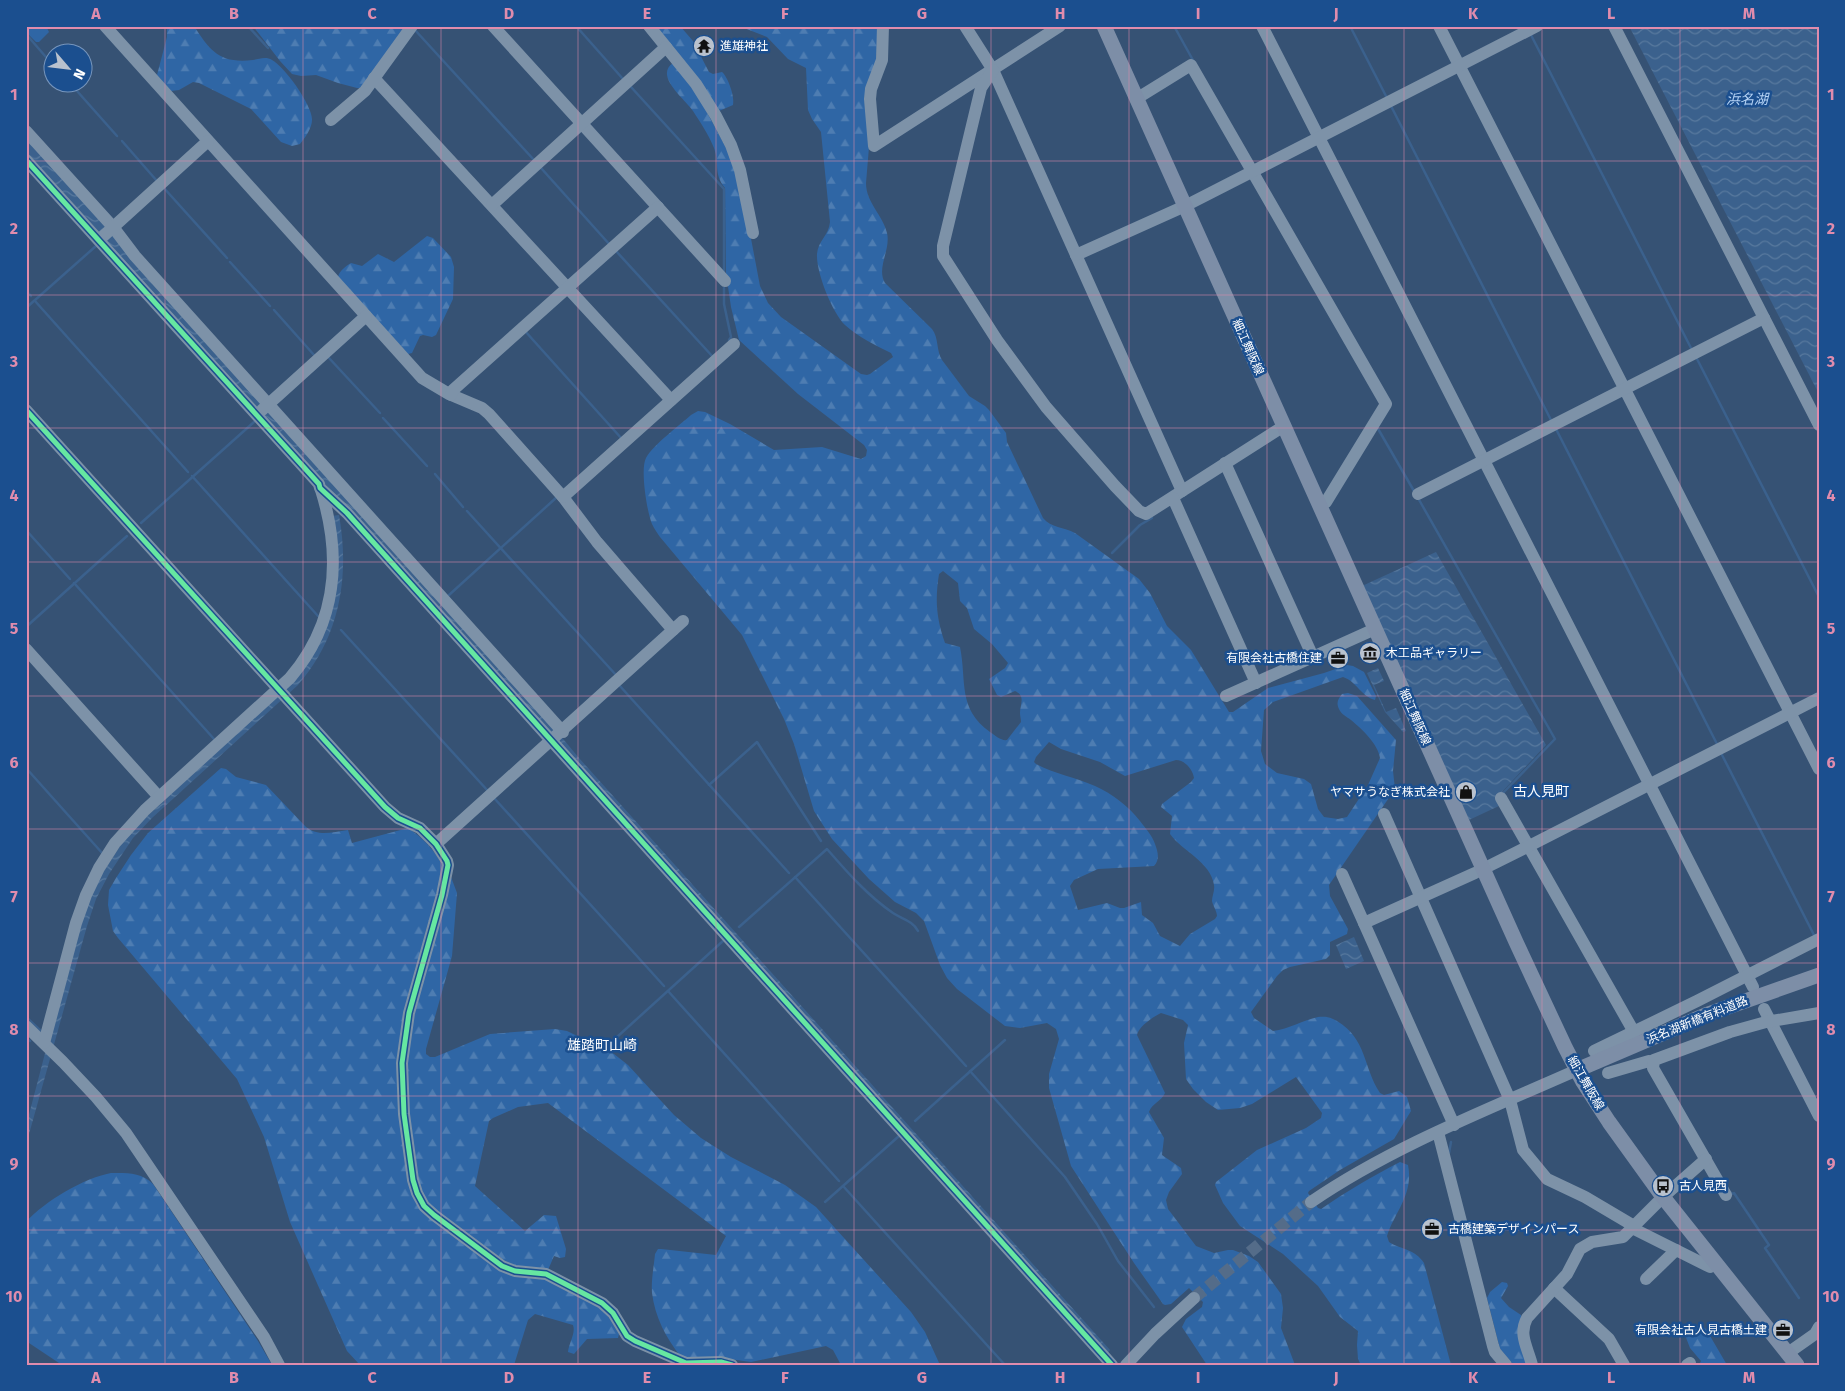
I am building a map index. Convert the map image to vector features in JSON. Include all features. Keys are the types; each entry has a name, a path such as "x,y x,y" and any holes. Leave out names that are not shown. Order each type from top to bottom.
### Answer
{"main road":[{"name":"細江舞阪線","path":"1104,26 1483,869 1551,1018 1577,1070 1624,1145 1792,1359"},
{"name":"浜名湖新橋有料道路","path":"1577,1070 1716,1011 1819,975"}],"street":[{"path":"105,26 422,378 451,395 482,408 563,497 597,542 673,630"},
{"path":"331,120 364,91 412,26"},
{"path":"493,26 725,281"},
{"path":"649,26 696,84 731,144 740,170 753,233"},
{"path":"883,26 882,60 870,99 874,146 1060,26"},
{"path":"965,26 993,70 1076,255 1256,683"},
{"path":"1262,26 1750,981"},
{"path":"1439,26 1819,769"},
{"path":"1076,255 1184,206 1537,26"},
{"path":"1614,26 1819,425"},
{"path":"492,205 666,47"},
{"path":"1136,99 1191,65 1386,404 1326,502 1319,505"},
{"path":"993,70 981,88 942,256 997,340 1078,446 1142,514 1150,513 1284,426"},
{"path":"374,78 671,400"},
{"path":"26,131 106,233 263,410 557,734 1112,1365"},
{"path":"106,233 208,141"},
{"path":"26,160 106,233 135,256 263,410 319,484 329,522 333,567 330,597 321,626 308,654 281,693 134,820 120,837 92,881 76,923 48,1047"},
{"path":"451,395 452,390 658,207"},
{"path":"263,410 366,316"},
{"path":"1418,494 1764,318"},
{"path":"563,497 734,344"},
{"path":"26,410 385,808 398,818 420,828 436,844 447,861 440,906 410,1013 402,1063 404,1114 413,1180 424,1206 502,1266 515,1271 546,1274 602,1303 613,1313 628,1336 635,1341 686,1362 721,1362 732,1365"},
{"path":"1225,464 1313,657"},
{"path":"320,488 347,513 557,734"},
{"path":"436,844 683,621"},
{"path":"1226,696 1375,629"},
{"path":"26,649 159,797"},
{"path":"1364,923 1483,869 1819,698"},
{"path":"1501,798 1634,1032"},
{"path":"1384,814 1510,1100 1524,1150 1542,1175 1552,1183 1585,1197 1633,1227 1676,1250 1710,1267 1715,1263"},
{"path":"1342,874 1454,1125"},
{"path":"1594,1051 1750,981 1819,939"},
{"path":"1608,1073 1649,1061 1653,1062 1730,1032 1767,1015 1819,1013"},
{"path":"1767,1015 1819,1116"},
{"path":"26,1026 96,1097 126,1133 264,1337 279,1365"},
{"path":"1653,1062 1653,1068 1726,1195"},
{"path":"1312,1202 1363,1169 1438,1132 1577,1070"},
{"path":"1438,1132 1493,1346 1495,1352 1506,1365"},
{"path":"1532,1365 1524,1338 1524,1325 1527,1318 1567,1274 1576,1255 1585,1245 1592,1242 1623,1237 1663,1197 1706,1159"},
{"path":"1646,1279 1676,1250"},
{"path":"1554,1288 1609,1339 1624,1365"},
{"path":"1126,1365 1155,1334 1194,1298"},
{"path":"1792,1359 1819,1327"}],"green space":[{"path":"26,26 46,26 49,32 39,42 36,42 26,32"},
{"path":"167,26 194,26 211,49 224,58 242,61 267,58 277,64 297,87 311,114 311,126 300,144 292,146 281,142 251,109 199,83 193,82 179,90 171,91 157,75 167,37"},
{"path":"253,26 408,26 360,88 357,88 316,75 301,76 292,74"},
{"path":"655,26 680,26 693,41 709,72 713,74 722,72 732,92 733,105 719,111"},
{"path":"739,26 879,26 866,183 869,197 887,233 888,239 882,271 885,283 932,329 936,336 942,360 969,396 989,410 1006,433 1007,442 1043,518 1054,526 1075,533 1139,579 1150,593 1167,626 1191,650 1229,712 1233,712 1268,688 1347,665 1364,672 1376,696 1375,700 1366,696 1352,682 1343,677 1273,702 1264,710 1261,751 1265,764 1277,773 1304,779 1311,784 1318,809 1324,817 1338,819 1347,817 1368,785 1380,758 1376,747 1369,737 1340,711 1338,703 1342,694 1348,693 1357,696 1396,740 1393,771 1395,789 1329,885 1330,896 1348,929 1347,934 1330,942 1330,955 1326,959 1283,970 1251,1012 1254,1018 1273,1031 1318,1017 1328,1017 1335,1020 1347,1028 1354,1036 1380,1093 1384,1095 1399,1091 1407,1097 1411,1111 1394,1139 1340,1170 1308,1193 1318,1208 1321,1209 1360,1184 1400,1162 1408,1165 1409,1175 1406,1194 1387,1236 1389,1242 1417,1255 1424,1263 1451,1365 1361,1365 1358,1359 1358,1331 1340,1317 1318,1286 1283,1254 1240,1226 1223,1203 1215,1185 1216,1182 1257,1150 1306,1128 1321,1118 1322,1113 1296,1077 1252,1104 1240,1108 1218,1110 1206,1102 1186,1079 1184,1043 1188,1025 1183,1020 1161,1013 1143,1025 1137,1035 1165,1093 1152,1106 1149,1112 1164,1138 1162,1155 1181,1168 1182,1174 1169,1192 1166,1200 1168,1209 1196,1246 1214,1253 1233,1250 1249,1256 1258,1262 1281,1294 1283,1308 1281,1328 1295,1365 1207,1365 1182,1327 1186,1319 1202,1307 1203,1302 1189,1288 1171,1304 1163,1304 1071,1166 1049,1088 1049,1074 1059,1039 1056,1029 1047,1023 1020,1028 1005,1026 957,989 947,978 940,965 924,921 916,913 895,902 869,879 832,839 814,811 794,744 784,719 742,635 660,537 652,524 646,501 644,481 646,458 660,441 698,411 705,412 730,424 774,450 822,447 861,459 866,456 867,450 864,445 798,394 739,340 731,307 726,273 725,188 719,178 716,154 710,138 693,111 669,81 668,68 673,63 693,86 738,170 760,286 768,303 781,317 861,374 870,374 893,357 891,353 861,337 845,325 835,311 826,291 817,262 819,245 828,231 830,222 821,132 808,110 806,68 788,59 767,37","holes":["943,571 958,583 960,601 967,608 974,629 992,644 1008,663 1005,668 989,679 997,695 1001,697 1015,691 1022,700 1021,722 1007,740 998,738 980,723 972,714 968,704 965,694 960,647 945,643 938,617 938,583 939,574","1049,742 1061,749 1100,762 1125,776 1176,760 1188,766 1194,778 1162,804 1161,807 1172,816 1170,834 1202,863 1212,877 1214,887 1212,901 1217,916 1215,919 1190,934 1180,946 1160,936 1153,923 1142,915 1141,902 1124,908 1107,903 1078,910 1070,886 1074,880 1098,869 1154,866 1158,859 1158,853 1149,832 1120,801 1095,786 1050,770 1034,762"]},
{"path":"427,236 433,238 451,257 454,267 453,299 436,335 432,337 420,336 412,353 408,354 338,277 341,271 351,263 362,266 378,254 394,262"},
{"path":"221,768 226,769 236,777 266,785 306,827 316,832 326,833 348,830 352,843 408,828 424,840 433,851 444,869 402,1038 414,1194 500,1268 538,1276 601,1305 619,1334 618,1338 587,1339 574,1354 568,1352 574,1331 573,1325 535,1314 528,1320 514,1365 360,1365 347,1351 290,1222 264,1137 237,1079 113,931 108,905 109,890 131,855 148,833"},
{"path":"451,877 457,893 452,956 426,1054 430,1057 435,1057 490,1034 555,1029 567,1031 614,1054 628,1065 674,1115 701,1138 731,1157 785,1185 816,1207 911,1312 925,1332 940,1365 841,1365 833,1350 826,1346 751,1362 722,1358 681,1357 662,1327 653,1302 652,1283 655,1254 658,1249 661,1249 716,1255 726,1236 548,1103 518,1107 489,1121 475,1186 525,1231 544,1215 556,1216 566,1249 565,1257 554,1256 548,1270 515,1268 426,1204 416,1179 406,1114 408,1038"},
{"path":"111,1173 139,1175 153,1184 272,1365 62,1365 26,1341 26,1222 44,1206 66,1191 89,1180"},
{"path":"1502,1282 1507,1283 1508,1286 1501,1298 1509,1307 1521,1315 1528,1365 1514,1365 1500,1349 1487,1298 1490,1292"},
{"path":"1700,1325 1706,1329 1727,1365 1699,1365 1701,1361 1690,1348 1685,1335 1689,1329"}],"water":[{"name":"浜名湖","path":"1629,26 1819,26 1819,394"},
{"path":"26,137 1110,1350 1107,1354 26,152"},
{"path":"339,515 342,538 342,583 332,626 324,647 312,666 298,685 152,818 133,838 109,874 96,899 26,1145 26,1126 49,1038 80,924 96,883 128,834 293,681 325,628 332,516"},
{"path":"1436,552 1546,745 1501,793 1501,805 1469,820 1362,586"},
{"path":"1378,668 1384,681 1374,685 1386,712 1396,708 1406,731 1403,732 1385,712 1367,673"},
{"path":"1354,937 1364,961 1346,969 1336,945"}],"waterway":[{"path":"248,26 268,48"},
{"path":"576,26 623,79"},
{"path":"1174,26 1194,62"},
{"path":"1350,26 1387,98"},
{"path":"415,30 534,160"},
{"path":"26,34 42,52"},
{"path":"1531,35 1692,350"},
{"path":"631,87 724,189 724,272"},
{"path":"78,92 117,136"},
{"path":"1391,106 1552,422"},
{"path":"122,141 157,181"},
{"path":"541,168 610,245"},
{"path":"163,187 227,258"},
{"path":"26,308 96,246"},
{"path":"616,251 713,357"},
{"path":"230,262 270,306"},
{"path":"724,288 724,304 731,337 729,340"},
{"path":"26,291 31,296"},
{"path":"35,301 188,472"},
{"path":"274,310 314,355"},
{"path":"525,331 622,439"},
{"path":"1696,357 1819,597"},
{"path":"329,358 380,413"},
{"path":"383,418 427,466"},
{"path":"141,523 254,422"},
{"path":"1377,427 1414,491"},
{"path":"1556,429 1717,744"},
{"path":"435,474 463,507"},
{"path":"192,476 318,616"},
{"path":"449,595 557,497"},
{"path":"1418,498 1555,739 1503,793"},
{"path":"467,511 616,675"},
{"path":"1112,553 1140,525 1152,518"},
{"path":"26,530 70,579"},
{"path":"26,627 127,536"},
{"path":"74,583 214,739"},
{"path":"341,630 488,791"},
{"path":"619,685 789,873"},
{"path":"709,785 757,742 821,841"},
{"path":"1721,753 1814,935"},
{"path":"26,768 103,854"},
{"path":"494,798 664,986"},
{"path":"739,927 827,849 866,891 893,913 910,922 918,931"},
{"path":"795,877 966,1066"},
{"path":"617,1037 723,941"},
{"path":"668,991 839,1181"},
{"path":"26,1017 42,1032"},
{"path":"26,1038 30,1041"},
{"path":"915,1121 1005,1040"},
{"path":"970,1071 1065,1177 1097,1224 1118,1261 1154,1307"},
{"path":"825,1202 899,1136"},
{"path":"1449,1153 1451,1142"},
{"path":"843,1186 1005,1365"},
{"path":"1730,1192 1734,1193 1769,1245 1765,1248 1799,1298"}],"tunnel":[{"path":"1194,1298 1311,1202"}],"cycle path":[{"path":"26,160 319,484 320,488 347,513 1112,1365"},
{"path":"26,410 385,807 398,818 420,828 436,844 447,861 448,865 442,895 409,1013 402,1063 404,1114 413,1180 424,1206 502,1266 515,1271 546,1274 602,1303 613,1313 627,1336 635,1341 686,1363 721,1362 732,1365"}],"place":[{"name":"進雄神社","path":"704,46"},
{"name":"木工品ギャラリー","path":"1370,653"},
{"name":"有限会社古橋住建","path":"1338,658"},
{"name":"ヤマサうなぎ株式会社","path":"1466,792"},
{"name":"古人見西","path":"1663,1186"},
{"name":"古橋建築デザインパース","path":"1432,1229"},
{"name":"有限会社古人見古橋土建","path":"1783,1330"}],"district":[{"name":"古人見町","path":"1541,791"},
{"name":"雄踏町山崎","path":"602,1045"}]}
